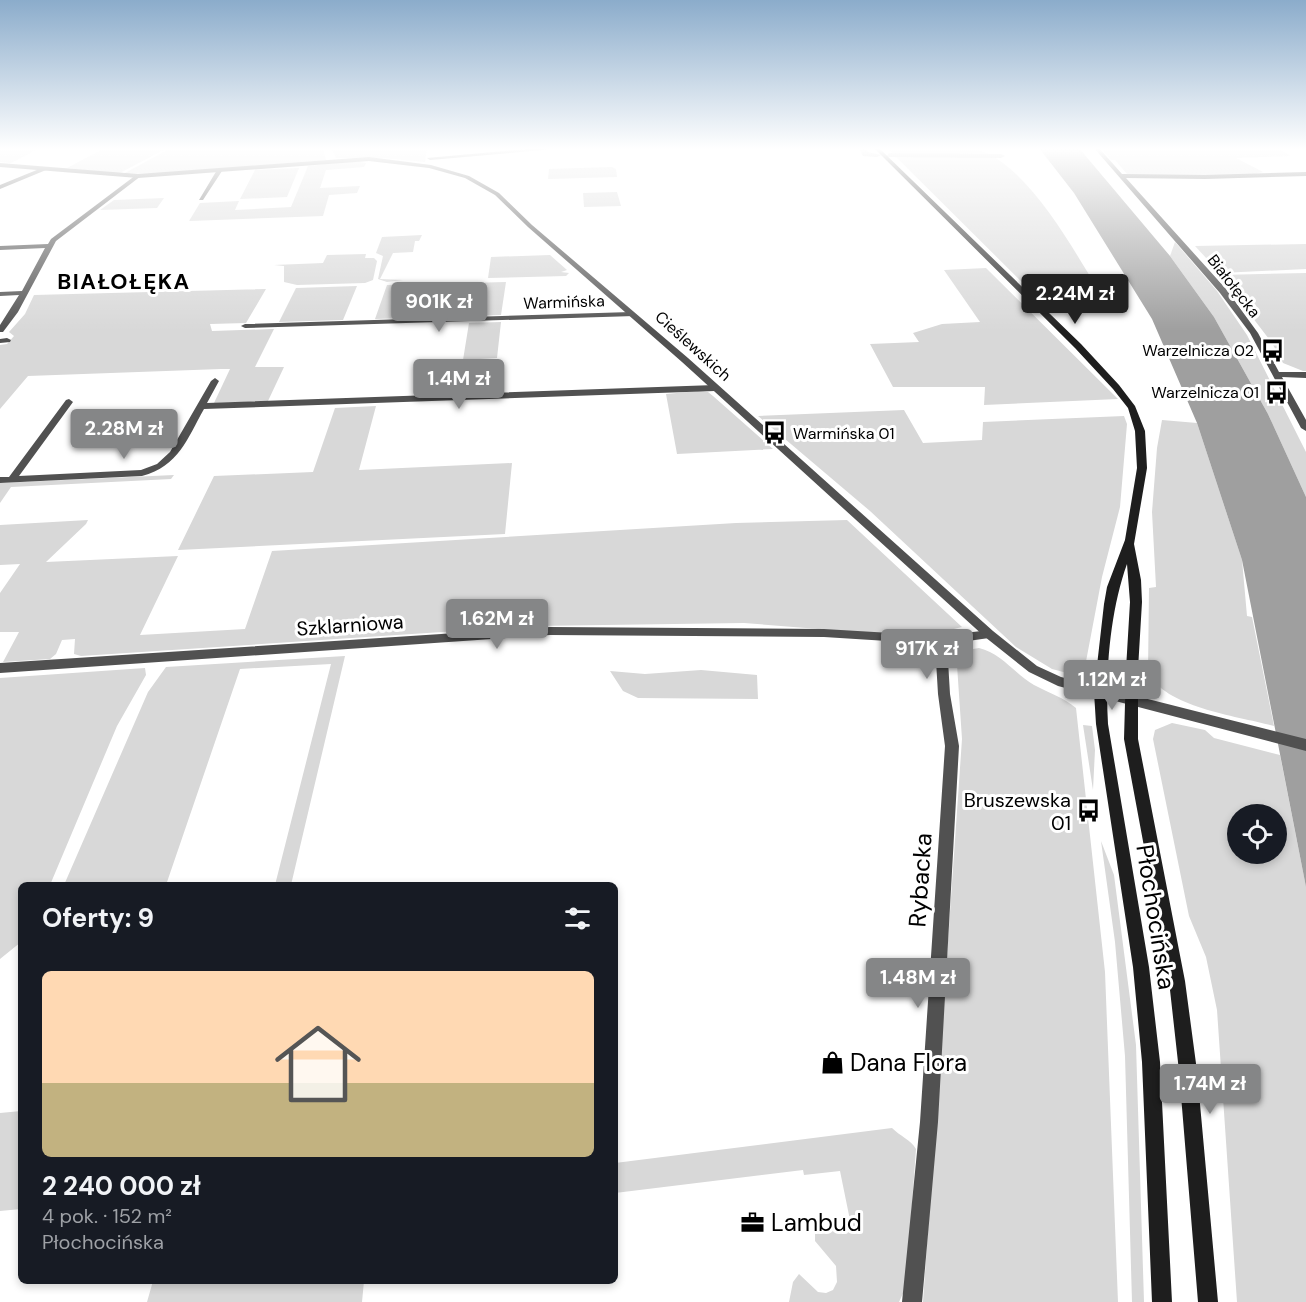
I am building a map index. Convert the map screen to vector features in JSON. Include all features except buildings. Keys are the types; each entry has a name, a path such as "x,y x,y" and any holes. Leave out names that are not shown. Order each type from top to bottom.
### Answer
{"main road":[{"name":"Płochocińska","path":"937,209 1078,346 1116,387 1132,408 1140,431 1142,468 1129,544 1113,586 1100,692 1102,724 1141,967 1151,1062 1162,1302"},
{"name":"Płochocińska","path":"1129,544 1136,602 1131,739 1177,981 1187,1059 1208,1302"}],"street":[{"path":"0,330 14,312 48,246 57,236 94,209"},
{"name":"Cieślewskich","path":"512,209 989,634 1033,669 1058,681 1306,745"},
{"name":"Białołęcka","path":"1150,209 1223,291 1254,333 1306,428"},
{"path":"0,248 48,246"},
{"path":"0,294 24,293"},
{"name":"Warmińska","path":"245,326 631,314"},
{"path":"1277,374 1306,375"},
{"path":"0,480 142,473 166,464 215,381"},
{"path":"201,406 715,388"},
{"path":"11,480 69,402"},
{"name":"Szklarniowa","path":"0,668 550,631 814,632 941,640 989,634"},
{"name":"Rybacka","path":"912,1302 929,1122 952,746 944,694 941,640"}],"shaded area":[{"path":"196,209 325,209 323,216 189,221"},
{"path":"948,209 1047,209 1101,294 1094,306 1048,308"},
{"path":"1084,209 1130,209 1170,256 1214,317 1268,414 1306,497 1306,887 1242,560 1197,423 1152,319"},
{"path":"422,235 419,241 415,241 413,252 393,253 380,279 403,280 387,282 378,279 383,256 376,253 382,237"},
{"path":"1175,242 1217,291 1247,335 1306,452 1306,497 1268,414 1214,317 1170,256"},
{"path":"1306,244 1306,269 1220,273 1195,246"},
{"path":"366,254 365,258 374,258 377,261 373,280 365,283 297,285 284,282 284,266 274,265 323,263 327,255"},
{"path":"550,255 567,270 561,272 569,273 566,276 488,278 491,257"},
{"path":"986,268 1118,399 984,405 985,387 893,387 870,344 919,342 913,333 942,324 980,322 944,270"},
{"path":"1306,273 1306,371 1303,371 1283,363 1272,343 1220,275"},
{"path":"506,282 501,315 375,319 387,285"},
{"path":"357,286 343,320 279,322 296,288"},
{"path":"266,289 246,323 210,324 212,331 274,329 255,367 284,367 268,401 214,403 230,369 221,369 28,376 0,409 0,345 7,344 14,336 9,332 25,314 34,295"},
{"path":"501,322 497,358 463,360 469,323"},
{"path":"708,392 773,449 677,454 666,394"},
{"path":"376,406 359,470 512,463 505,534 178,550 214,476 313,472 335,408"},
{"path":"904,410 923,443 982,440 983,422 1124,416 1127,424 1120,507 1102,577 1084,672 1071,674 1052,669 1016,647 870,511 758,416"},
{"path":"1162,420 1197,423 1242,560 1247,616 1252,617 1274,726 1204,709 1186,702 1157,684 1148,672 1149,588 1156,587 1152,512 1157,448"},
{"path":"174,475 171,479 11,487 0,503 0,483"},
{"path":"88,520 46,562 178,556 140,635 245,629 272,551 736,523 847,520 962,627 930,635 881,634 744,623 534,626 81,656 74,654 75,639 62,640 56,654 50,659 3,662 19,632 0,632 0,593 20,564 0,565 0,525"},
{"path":"979,648 994,654 1034,685 1076,708 1105,972 1118,1302 923,1302 962,739 957,665 961,651"},
{"path":"345,656 292,882 276,882 331,664 240,669 167,882 65,882 148,692 166,667"},
{"path":"145,668 146,675 117,726 51,882 18,882 18,944 0,959 0,678"},
{"path":"701,670 757,675 758,699 638,698 623,691 610,671 645,674"},
{"path":"1172,723 1205,730 1214,738 1280,755 1306,887 1306,1302 1237,1302 1217,1010 1206,957 1189,916 1153,739 1155,730"},
{"path":"1083,725 1092,726 1095,750 1093,790"},
{"path":"1101,841 1114,875 1136,1045 1144,1302 1132,1302 1125,1056 1115,942"},
{"path":"18,1111 18,1209 0,1211 0,1113"},
{"path":"892,1128 916,1149 906,1287 899,1302 789,1302 793,1282 799,1274 818,1292 826,1293 833,1290 837,1282 836,1266 815,1241 815,1230 851,1225 840,1171 804,1175 803,1170 618,1193 618,1163"},
{"path":"152,1284 364,1284 362,1302 147,1302"}],"place":[{"name":"Warzelnicza 02","path":"1272,350"},
{"name":"Warzelnicza 01","path":"1277,392"},
{"name":"Warmińska 01","path":"775,433"},
{"name":"Bruszewska 01","path":"1089,811"},
{"name":"Dana Flora","path":"832,1062"},
{"name":"Lambud","path":"753,1222"}],"district":[{"name":"BIAŁOŁĘKA","path":"124,281"}]}
